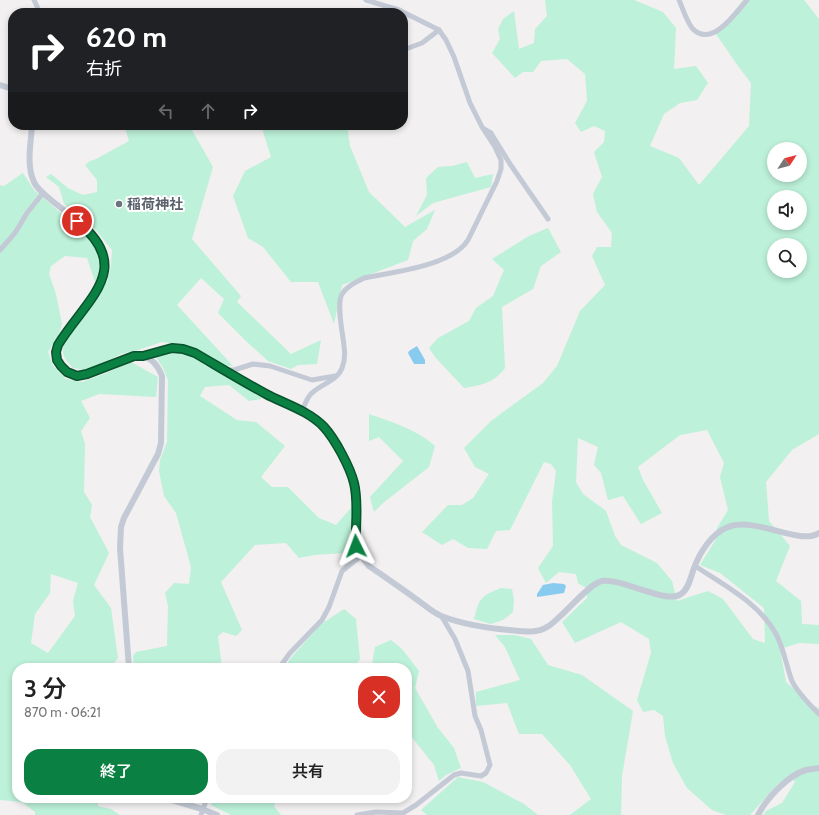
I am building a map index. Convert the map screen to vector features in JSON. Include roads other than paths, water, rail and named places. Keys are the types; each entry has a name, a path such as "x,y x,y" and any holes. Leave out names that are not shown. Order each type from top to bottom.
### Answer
{"street":[{"path":"366,0 392,8"},
{"path":"679,0 693,28 702,35 707,36 729,22 747,0"},
{"path":"302,412 309,396 337,376 342,368 344,359 340,306 341,295 346,288 364,278 442,260 457,252 468,240 497,181 501,169 501,160 470,103 446,40 439,30 408,14"},
{"path":"408,48 422,43 439,30"},
{"path":"482,127 491,133 510,164 548,219"},
{"path":"32,130 30,164 31,174 35,184 43,193 89,230 102,248 105,259 103,278 96,291 58,345 56,352 57,360 61,366 67,372 77,376 87,374 134,356 143,356 172,348 183,349 195,353 302,412 324,427 349,468 354,482 356,496 356,546 361,556 370,566 442,617 470,625 524,632 536,631 546,628 555,622 598,582 608,581 668,597 678,596 685,590 695,566 713,536 730,526 739,524 752,525 804,537 819,533"},
{"path":"0,250 16,233 27,213 43,193"},
{"path":"129,663 120,548 121,527 124,518 158,454 162,443 162,376 159,368 153,361 143,356"},
{"path":"226,370 234,370 253,364 270,366 312,380 337,376"},
{"path":"283,663 290,653 322,620 329,607 342,571 361,556"},
{"path":"695,566 734,592 765,618 776,633 782,645 793,682 813,709 819,714"},
{"path":"357,815 376,812 403,812 416,805 454,775 461,773 481,776 486,773 490,765 480,730 474,716 468,671 455,639 442,617"},
{"path":"758,815 776,790 807,769 819,768"},
{"path":"178,803 202,812 217,815"}],"water":[{"path":"417,346 425,360 425,364 414,364 408,353"},
{"path":"553,583 564,584 566,586 564,593 537,597 537,594 543,585"}],"place":[{"name":"稲荷神社","path":"119,204"}]}
